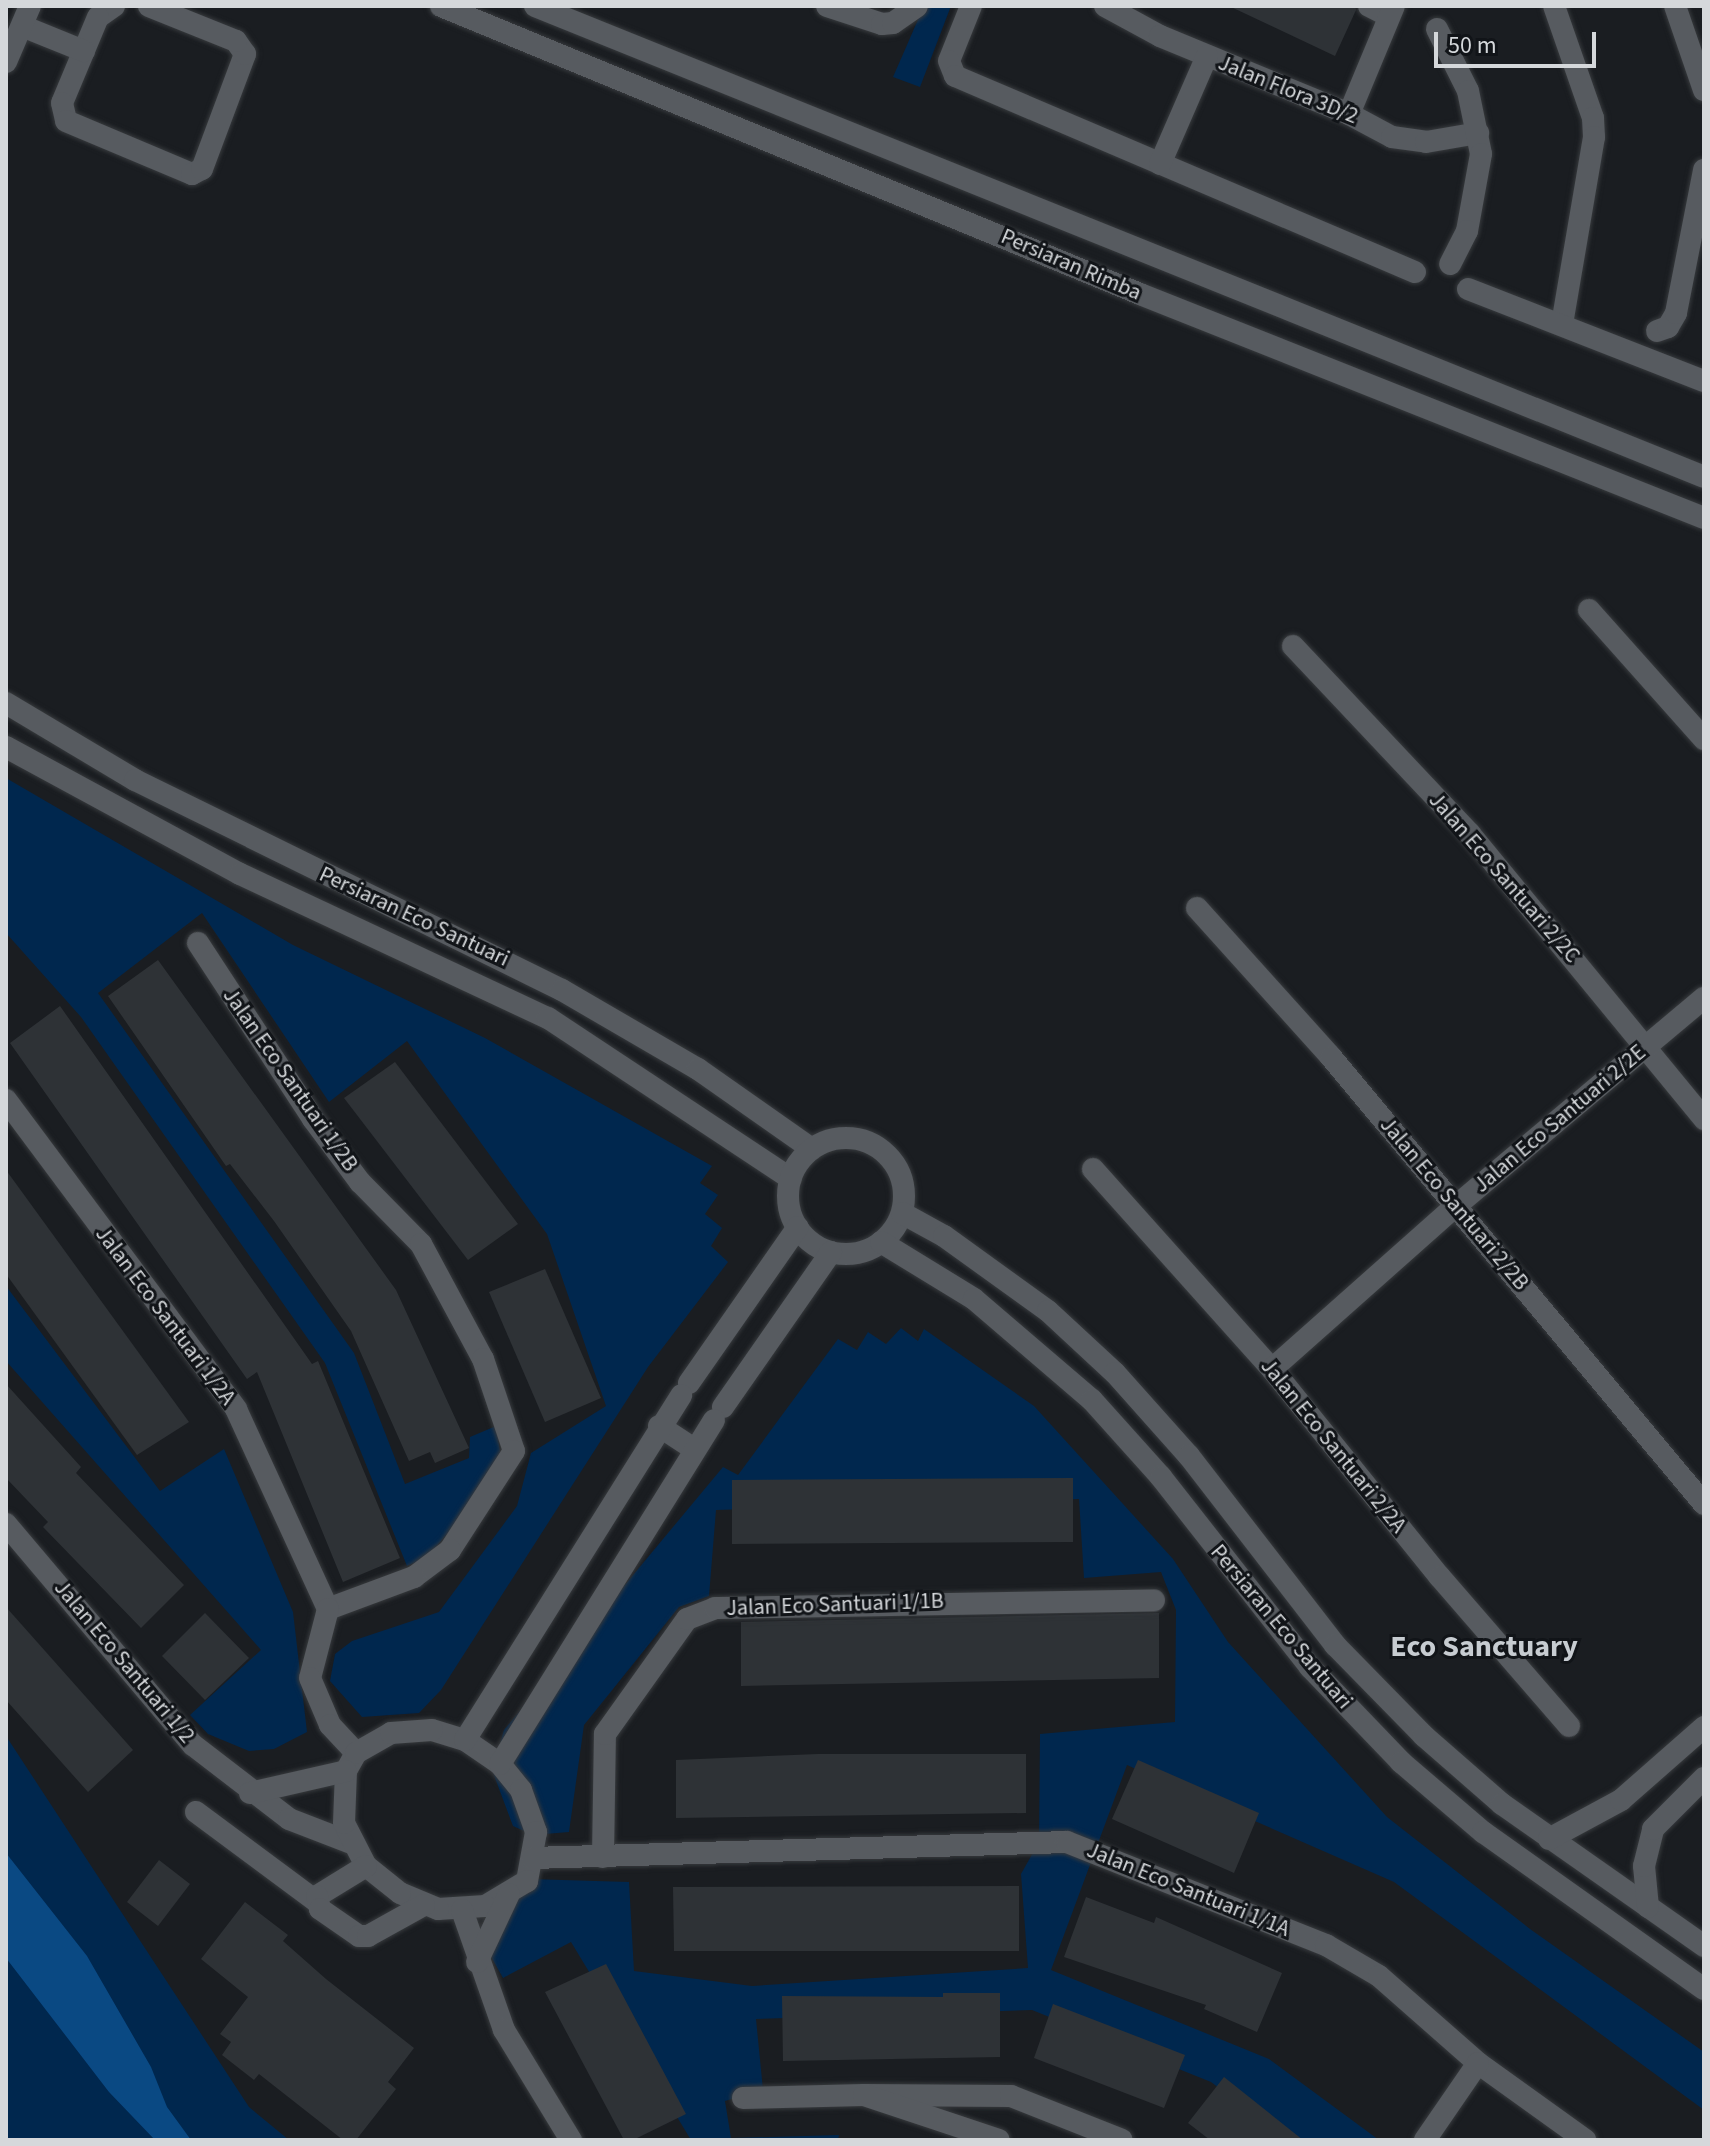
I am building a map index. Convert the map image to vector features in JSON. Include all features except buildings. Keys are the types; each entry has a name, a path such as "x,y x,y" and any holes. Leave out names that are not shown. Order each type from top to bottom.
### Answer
{"street":[{"path":"114,6 98,17 62,103 66,121 177,171 192,174 202,169 245,54 236,41 149,6"},
{"name":"Persiaran Rimba","path":"441,6 1140,294 1704,518"},
{"name":"Persiaran Rimba","path":"535,6 1704,477"},
{"path":"827,6 882,24 893,23 917,6"},
{"path":"971,6 949,61 955,76 1415,272"},
{"name":"Jalan Flora 3D/2","path":"1105,6 1207,56 1349,114 1408,142 1478,133"},
{"path":"1349,114 1392,11 1369,6"},
{"path":"1554,6 1593,118 1594,137 1562,324"},
{"path":"1675,6 1704,90"},
{"path":"8,53 26,16 84,51"},
{"path":"1437,29 1455,56 1478,133 1478,182 1463,243 1450,264"},
{"path":"1160,164 1207,56"},
{"path":"1657,331 1668,327 1676,313 1704,170"},
{"path":"1468,289 1704,381"},
{"path":"1589,610 1704,739"},
{"name":"Jalan Eco Santuari 2/2C","path":"1293,646 1470,834 1704,1119"},
{"name":"Persiaran Eco Santuari","path":"6,703 61,741 161,794 562,990 698,1069 812,1149"},
{"name":"Persiaran Eco Santuari","path":"6,747 240,874 548,1018 791,1179"},
{"name":"Jalan Eco Santuari 2/2B","path":"1197,908 1457,1205 1704,1504"},
{"name":"Jalan Eco Santuari 1/2B","path":"198,943 313,1119 360,1182 421,1244 483,1359 514,1451 450,1550 414,1577 328,1609"},
{"name":"Jalan Eco Santuari 2/2E","path":"1272,1369 1457,1205 1704,998"},
{"name":"Jalan Eco Santuari 1/2A","path":"6,1100 236,1409 328,1609"},
{"path":"846,1138 880,1149 901,1177 902,1213 881,1242 866,1251 831,1252 798,1227 788,1195 791,1179 812,1149 846,1138"},
{"name":"Jalan Eco Santuari 2/2A","path":"1093,1169 1272,1369 1440,1577 1569,1726"},
{"name":"Persiaran Eco Santuari","path":"902,1213 944,1236 1048,1311 1115,1373 1189,1456 1335,1645 1424,1736 1549,1839 1704,1946"},
{"path":"465,1740 659,1426 798,1227"},
{"name":"Persiaran Eco Santuari","path":"881,1242 974,1299 1092,1400 1161,1477 1310,1667 1401,1762 1483,1832 1704,1989"},
{"path":"500,1764 694,1449 831,1252"},
{"path":"659,1426 694,1449"},
{"name":"Jalan Eco Santuari 1/2","path":"6,1524 193,1745 250,1793 289,1819 351,1843"},
{"name":"Jalan Eco Santuari 1/1B","path":"603,1857 605,1734 687,1619 715,1608 1154,1600"},
{"path":"328,1609 310,1678 330,1725 351,1762 342,1803 351,1843 366,1866 424,1905 462,1910 509,1894 527,1881 536,1832 521,1790 500,1764 465,1740 432,1730 391,1733 330,1725"},
{"path":"1549,1839 1621,1800 1704,1727"},
{"path":"250,1793 351,1762 391,1733"},
{"path":"1647,1777 1672,1805"},
{"path":"1648,1907 1648,1845 1672,1805 1704,1778"},
{"path":"196,1812 359,1936 375,1934 424,1905"},
{"name":"Jalan Eco Santuari 1/1A","path":"532,1858 839,1845 1067,1842 1326,1945 1379,1976 1478,2063 1585,2140"},
{"path":"317,1902 317,1896 366,1866"},
{"path":"477,1962 509,1894"},
{"path":"462,1910 477,1962 504,2030 571,2140"},
{"path":"1425,2140 1478,2063"},
{"path":"864,2095 999,2140"},
{"path":"743,2098 1011,2096 1122,2140"}],"shaded area":[{"path":"924,6 951,6 920,87 893,77"},
{"path":"6,778 293,945 485,1038 712,1166 700,1183 718,1195 705,1214 722,1228 711,1246 728,1262 648,1367 441,1690 419,1713 362,1717 330,1681 335,1654 352,1641 439,1612 517,1506 531,1453 606,1406 547,1234 407,1041 329,1102 202,913 98,993 354,1353 405,1484 469,1458 470,1437 496,1426 501,1457 484,1492 427,1557 407,1566 325,1363 81,1017 6,933"},
{"path":"6,1286 160,1491 224,1449 293,1612 307,1732 274,1749 249,1751 208,1734 190,1715 261,1650 6,1361"},
{"path":"901,1328 918,1341 924,1329 1034,1406 1173,1559 1228,1642 1387,1817 1530,1929 1704,2052 1704,2110 1394,1882 1127,1765 1051,1970 1269,2059 1379,2140 1288,2140 1211,2082 1032,2010 756,2019 763,2090 725,2101 731,2138 839,2135 838,2140 691,2140 571,1942 503,1978 481,1939 529,1879 629,1882 634,1971 752,1986 1028,1968 1021,1874 1039,1842 1040,1734 1175,1722 1176,1610 1161,1572 1084,1578 1079,1499 716,1510 709,1596 679,1607 584,1725 569,1832 533,1835 513,1826 492,1770 504,1730 723,1467 738,1475 838,1339 857,1350 868,1332 886,1344"},
{"path":"6,1736 249,2107 289,2140 6,2140"},
{"path":"6,1853 87,1956 151,2067 167,2107 191,2140 155,2140 109,2092 6,1958"}],"district":[{"name":"Eco Sanctuary","path":"1484,1647"}]}
